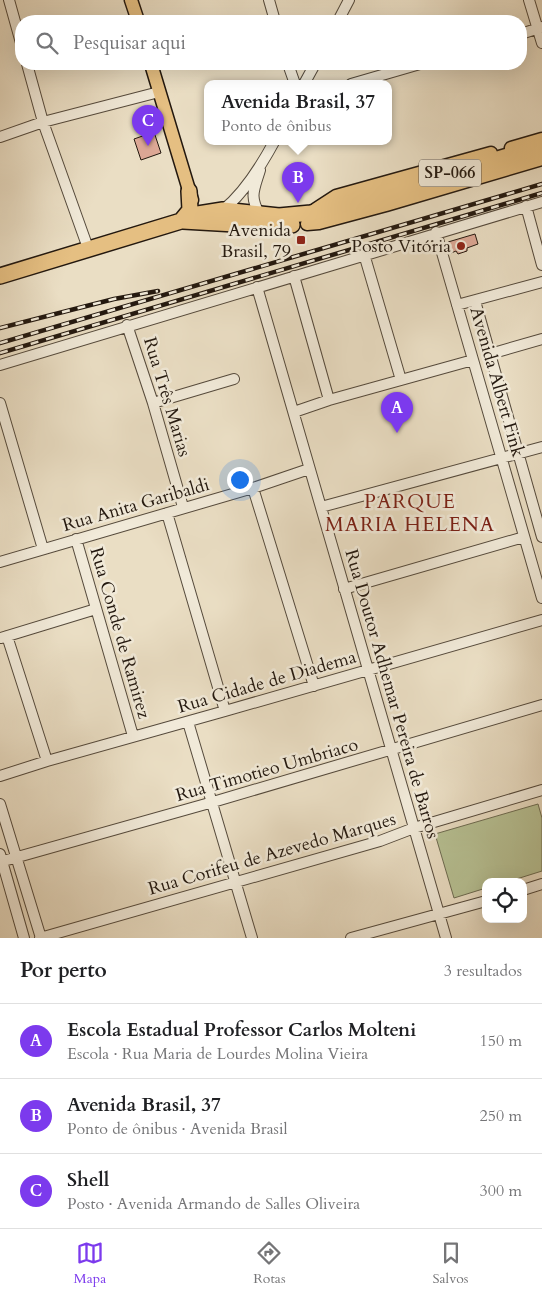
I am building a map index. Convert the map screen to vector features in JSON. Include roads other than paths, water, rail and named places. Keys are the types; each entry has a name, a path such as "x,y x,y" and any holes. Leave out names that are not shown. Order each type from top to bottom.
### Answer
{"highway":[{"name":"SP-066","path":"201,219 223,210 260,215 309,218 508,156 527,151 542,151"},
{"path":"360,202 498,164 523,158 542,157"},
{"path":"181,221 190,210 189,191"},
{"path":"0,276 181,221 201,219 266,226 309,218"}],"main road":[{"path":"131,0 136,15"},
{"path":"153,70 189,191 201,219"},
{"path":"542,139 336,196 309,218 319,223 542,157"},
{"path":"189,191 205,206 223,210"}],"street":[{"path":"9,0 15,22"},
{"path":"268,0 273,15"},
{"path":"341,15 349,0"},
{"path":"529,0 540,28 542,43"},
{"path":"527,32 540,28"},
{"path":"29,70 43,122 88,248"},
{"path":"366,80 400,70"},
{"path":"0,137 43,122 159,92"},
{"path":"223,210 233,202 264,160 272,145"},
{"path":"260,215 254,204 253,193 264,160"},
{"path":"0,365 436,232 542,202"},
{"path":"526,206 542,265"},
{"name":"Avenida Albert Fink","path":"436,232 542,598"},
{"path":"364,254 401,380"},
{"path":"294,276 329,400"},
{"path":"458,305 542,282"},
{"name":"Rua Doutor Adhemar Pereira de Barros","path":"257,287 446,938"},
{"name":"Avenida Albert Fink","path":"475,301 542,534"},
{"name":"Rua Três Marias","path":"127,325 184,507"},
{"path":"490,354 542,339"},
{"path":"294,412 329,400 473,360"},
{"path":"153,403 234,379"},
{"path":"0,403 5,434 43,549"},
{"path":"321,508 542,447"},
{"name":"Rua Anita Garibaldi","path":"0,562 253,488 309,469"},
{"path":"253,488 314,686"},
{"path":"167,513 225,712"},
{"path":"344,589 524,537"},
{"name":"Rua Conde de Ramirez","path":"76,539 133,736"},
{"path":"47,761 3,638 96,609"},
{"name":"Rua Cidade de Diadema","path":"0,776 133,736 225,712 542,620"},
{"name":"Rua Timotieo Umbriaco","path":"1,860 213,802 542,705"},
{"path":"188,722 252,938"},
{"name":"Rua Corifeu de Azevedo Marques","path":"40,938 380,841 414,828 542,790"},
{"path":"0,804 40,938"},
{"path":"1,860 24,938"},
{"path":"527,889 542,884"},
{"path":"351,938 482,901"}],"railway":[{"path":"0,343 542,184"},
{"path":"0,353 542,193"},
{"path":"0,328 114,299 158,291"}],"place":[{"name":"Shell","path":"148,146"},
{"name":"Avenida Brasil, 37","path":"298,203"},
{"name":"Avenida Brasil, 79","path":"301,240"},
{"name":"Posto Vitória","path":"461,246"},
{"name":"Escola Estadual Professor Carlos Molteni","path":"397,433"}],"district":[{"name":"PARQUE MARIA HELENA","path":"410,512"}]}
